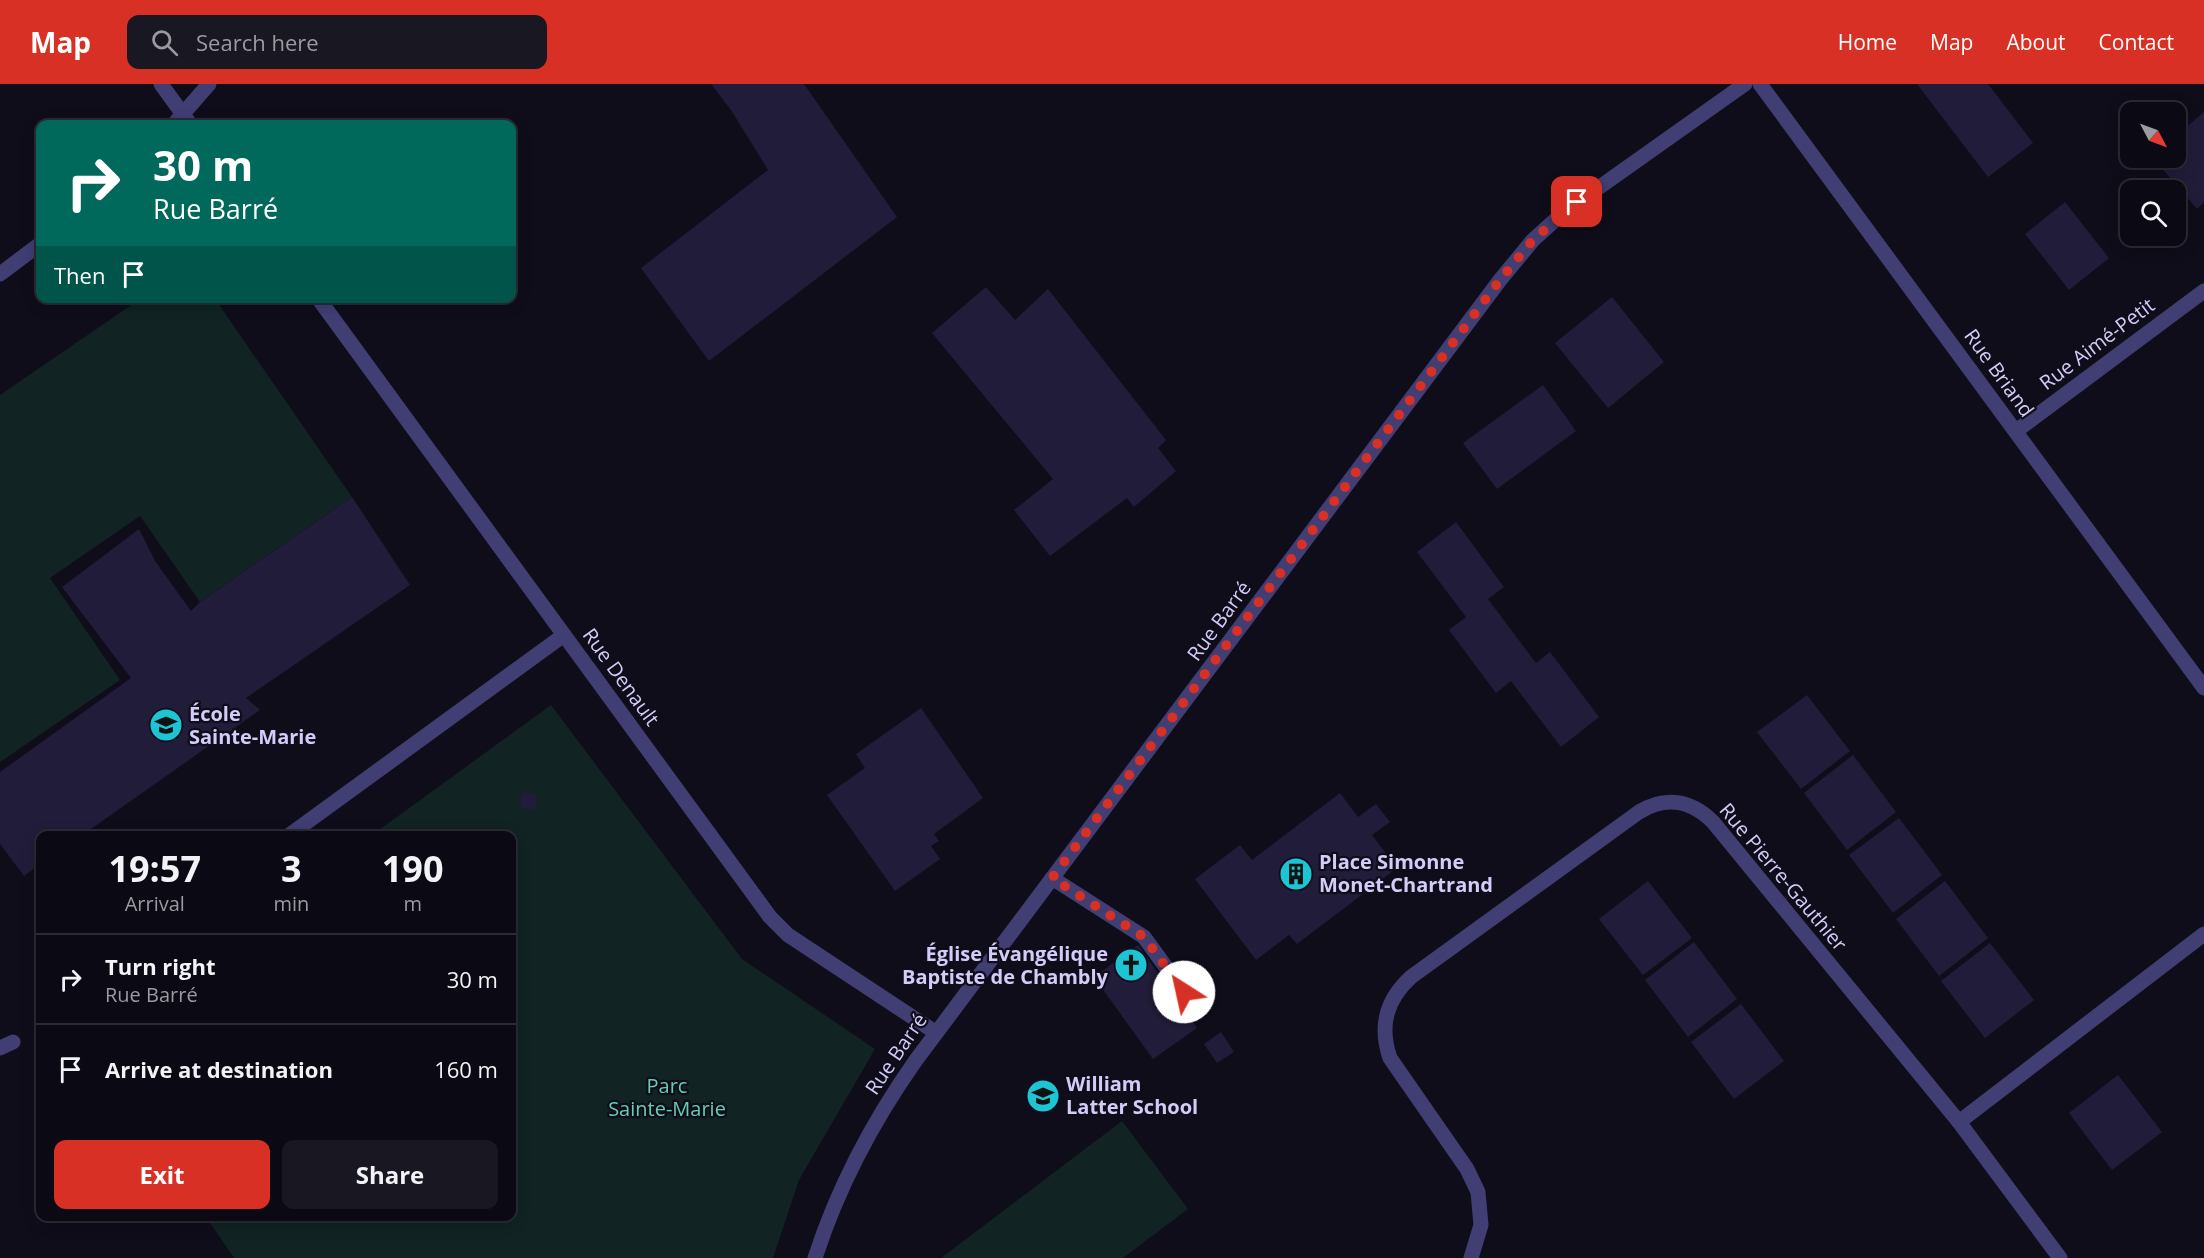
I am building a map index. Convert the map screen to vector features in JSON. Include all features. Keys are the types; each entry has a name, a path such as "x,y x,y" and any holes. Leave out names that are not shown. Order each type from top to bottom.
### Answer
{"street":[{"path":"161,84 181,120"},
{"path":"183,120 209,84"},
{"name":"Rue Barré","path":"815,1258 834,1207 860,1149 902,1079 1472,317 1533,240 1563,213 1745,84"},
{"name":"Rue Briand","path":"1760,84 2204,688"},
{"path":"0,274 36,247"},
{"name":"Rue Aimé-Petit","path":"2016,431 2204,291"},
{"name":"Rue Denault","path":"322,303 770,917 788,935 935,1032"},
{"path":"295,831 564,635"},
{"name":"Rue Pierre-Gauthier","path":"1471,1258 1481,1225 1478,1192 1467,1169 1390,1058 1384,1037 1386,1014 1390,1004 1395,993 1411,977 1639,812 1657,803 1668,801 1688,804 1713,822 1959,1122 2060,1258"},
{"path":"1052,878 1144,937 1184,992"},
{"path":"1959,1122 2204,934"}],"green space":[{"path":"134,303 218,303 352,497 200,602 140,516 50,578 120,680 0,762 0,395"},
{"name":"Parc Sainte-Marie","path":"551,705 742,959 875,1049 799,1180 773,1258 234,1258 209,1221 516,1221 516,831 378,831"},
{"path":"1122,1121 1188,1209 1123,1258 941,1258"}],"building":[{"path":"711,84 804,84 897,217 709,361 641,268 768,170 731,110"},
{"path":"1917,84 1988,84 2033,143 1988,177"},
{"path":"2204,112 2204,202 2197,209 2186,196 2186,180 2172,180 2162,168 2186,168 2186,128"},
{"path":"2065,202 2109,258 2069,290 2025,234"},
{"path":"986,287 1015,320 1048,289 1166,440 1158,448 1176,471 1134,507 1127,498 1050,556 1014,510 1053,479 932,333"},
{"path":"1612,297 1664,362 1608,408 1555,343"},
{"path":"1543,385 1576,431 1497,489 1463,443"},
{"path":"352,497 410,585 246,698 260,710 88,831 36,831 36,867 24,876 0,844 0,772 131,678 62,587 139,529 155,561 191,611 200,602"},
{"path":"1456,522 1504,587 1488,599 1536,663 1550,652 1599,717 1561,747 1511,681 1496,693 1449,630 1466,617 1417,552"},
{"path":"1807,695 1850,751 1801,789 1757,732"},
{"path":"921,708 983,798 934,834 939,841 931,846 940,859 895,891 827,795 865,768 856,754"},
{"path":"1853,755 1896,812 1847,850 1804,793"},
{"path":"522,792 537,795 535,810 520,808"},
{"name":"Place Simonne Monet-Chartrand","path":"1340,793 1358,817 1376,804 1390,822 1372,835 1397,868 1297,944 1289,935 1256,960 1195,879 1240,845 1252,860"},
{"path":"1899,818 1942,875 1893,913 1849,855"},
{"path":"1648,881 1692,938 1643,975 1599,919"},
{"path":"1945,881 1988,938 1939,976 1896,919"},
{"path":"1694,942 1737,999 1688,1037 1645,980"},
{"path":"1990,943 2034,1000 1985,1038 1941,981"},
{"path":"1138,945 1197,1028 1153,1059 1094,977"},
{"path":"1741,1004 1784,1061 1734,1099 1691,1042"},
{"path":"1221,1032 1234,1052 1217,1063 1204,1044"},
{"path":"2118,1075 2162,1132 2112,1170 2069,1113"}],"place":[{"name":"École Sainte-Marie","path":"166,725"},
{"name":"Place Simonne Monet-Chartrand","path":"1296,874"},
{"name":"Église Évangélique Baptiste de Chambly","path":"1131,965"},
{"name":"William Latter School","path":"1043,1096"}],"route":[{"path":"1184,992 1144,937 1052,878 1500,280 1533,240 1577,202"}]}
